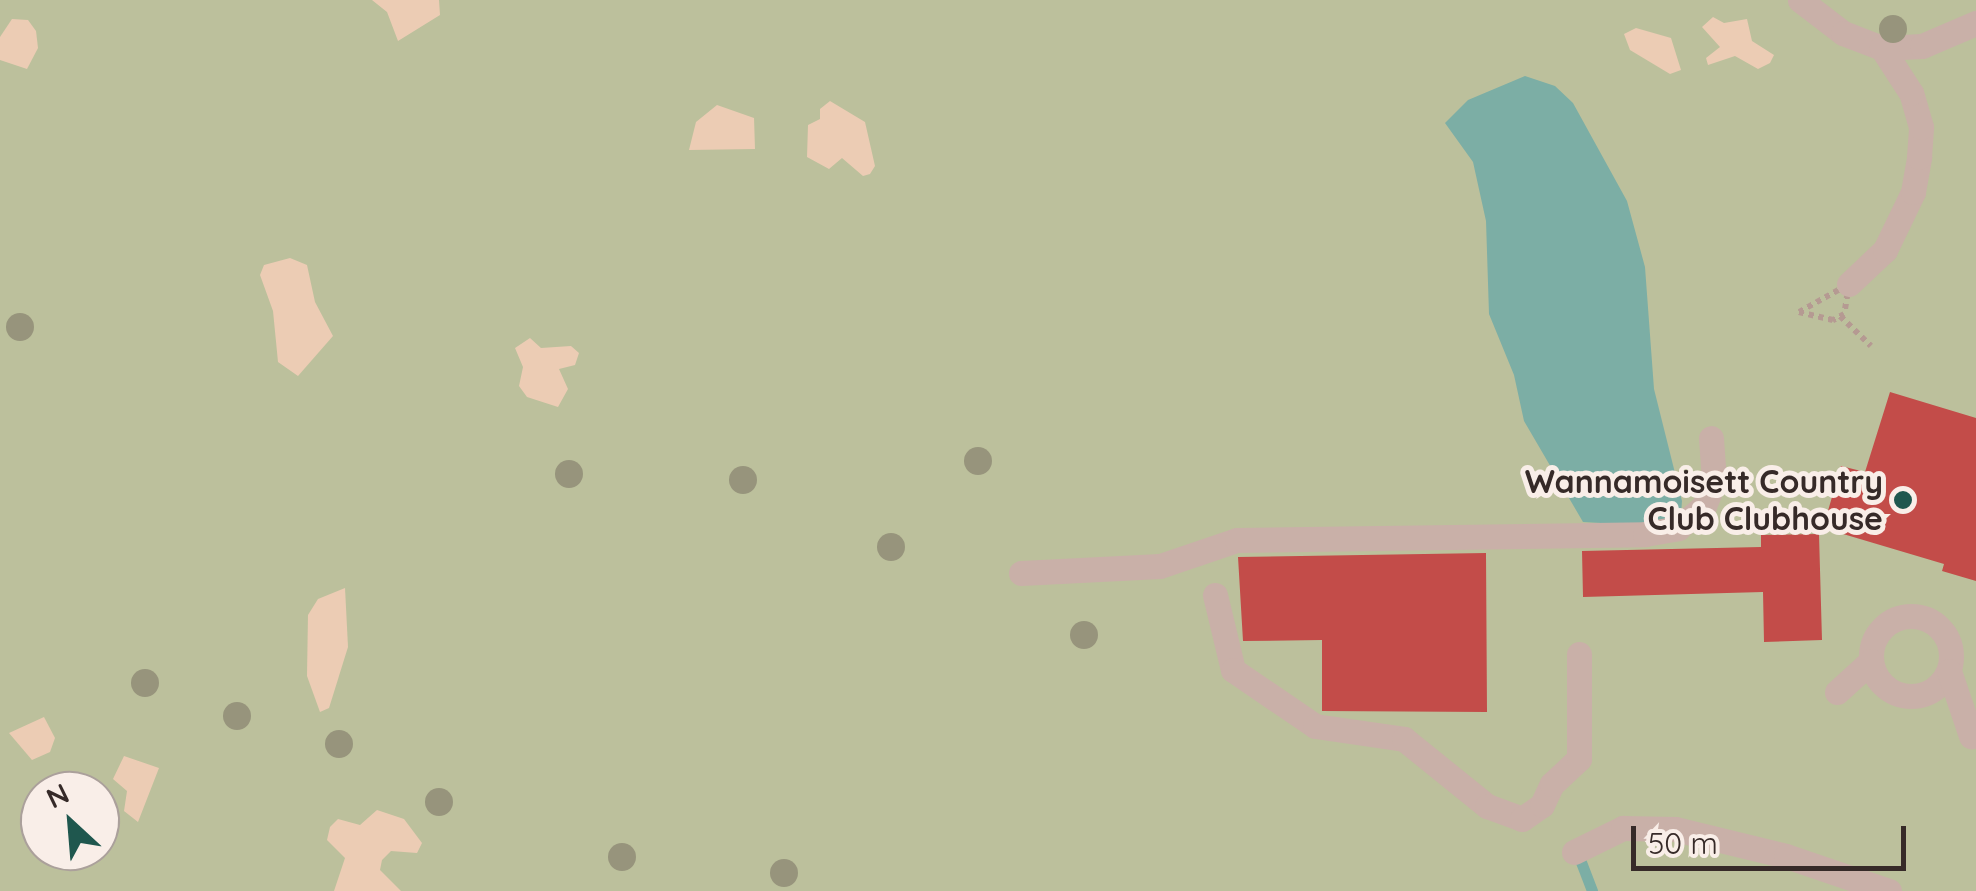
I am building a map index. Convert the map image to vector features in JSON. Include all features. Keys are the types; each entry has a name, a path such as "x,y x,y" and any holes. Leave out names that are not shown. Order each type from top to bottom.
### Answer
{"lane":[{"path":"1800,0 1843,33 1882,48 1922,46 1976,23"},
{"path":"1849,284 1886,250 1913,192 1919,156 1921,127 1911,93 1882,48"},
{"path":"1021,573 1160,566 1236,540 1645,534 1678,528 1704,506 1714,481 1711,438"},
{"path":"1215,595 1233,670 1316,726 1404,739 1476,798 1522,818 1542,805 1552,784 1579,759 1579,654"},
{"path":"1837,692 1871,661 1882,627 1920,616 1944,631 1949,671 1971,736"},
{"path":"1871,661 1880,683 1902,696 1930,692 1949,671"},
{"path":"1574,852 1623,828 1674,829 1786,856 1889,891"}],"path":[{"path":"1840,316 1871,346"}],"green space":[{"path":"0,0 1976,0 1976,891 0,891"}],"sand":[{"path":"372,0 439,0 440,15 398,41 387,12"},
{"path":"1713,17 1724,23 1747,19 1752,41 1774,55 1770,63 1758,69 1735,56 1708,65 1706,58 1720,47 1702,27"},
{"path":"12,19 28,20 36,31 38,48 27,69 0,60 0,37"},
{"path":"1636,28 1671,38 1681,70 1670,74 1630,50 1624,34"},
{"path":"830,101 865,122 875,166 870,174 863,176 842,158 829,169 807,157 808,125 820,119 820,109"},
{"path":"717,105 754,118 755,149 689,150 696,122"},
{"path":"290,258 307,265 315,302 333,336 298,376 278,362 273,311 260,275 264,265"},
{"path":"530,338 541,348 571,346 579,353 575,365 559,369 568,389 558,407 527,397 519,386 523,367 515,348"},
{"path":"345,588 348,647 329,708 320,712 307,676 308,615 318,599"},
{"path":"44,717 55,738 50,752 32,760 9,733"},
{"path":"124,756 159,768 138,822 124,811 127,791 120,785 120,771 117,771"},
{"path":"377,810 404,819 422,843 417,853 391,851 382,860 380,870 401,891 334,891 345,858 327,840 330,827 338,819 360,825"}],"water":[{"path":"1525,76 1555,86 1573,103 1627,201 1645,267 1654,389 1682,501 1681,515 1655,526 1583,522 1524,421 1514,375 1489,314 1486,221 1473,162 1445,123 1468,100"}],"building":[{"name":"Wannamoisett Country Club Clubhouse","path":"1890,392 1976,418 1976,581 1942,571 1944,564 1823,528 1841,466 1865,472"},
{"path":"1819,534 1822,640 1764,642 1763,592 1583,597 1582,551 1761,547 1761,535"},
{"path":"1486,553 1487,712 1322,711 1322,640 1243,641 1238,557"}],"waterway":[{"path":"1581,862 1592,891"}],"place":[{"name":"Wannamoisett Country Club Clubhouse","path":"1903,500"}]}
